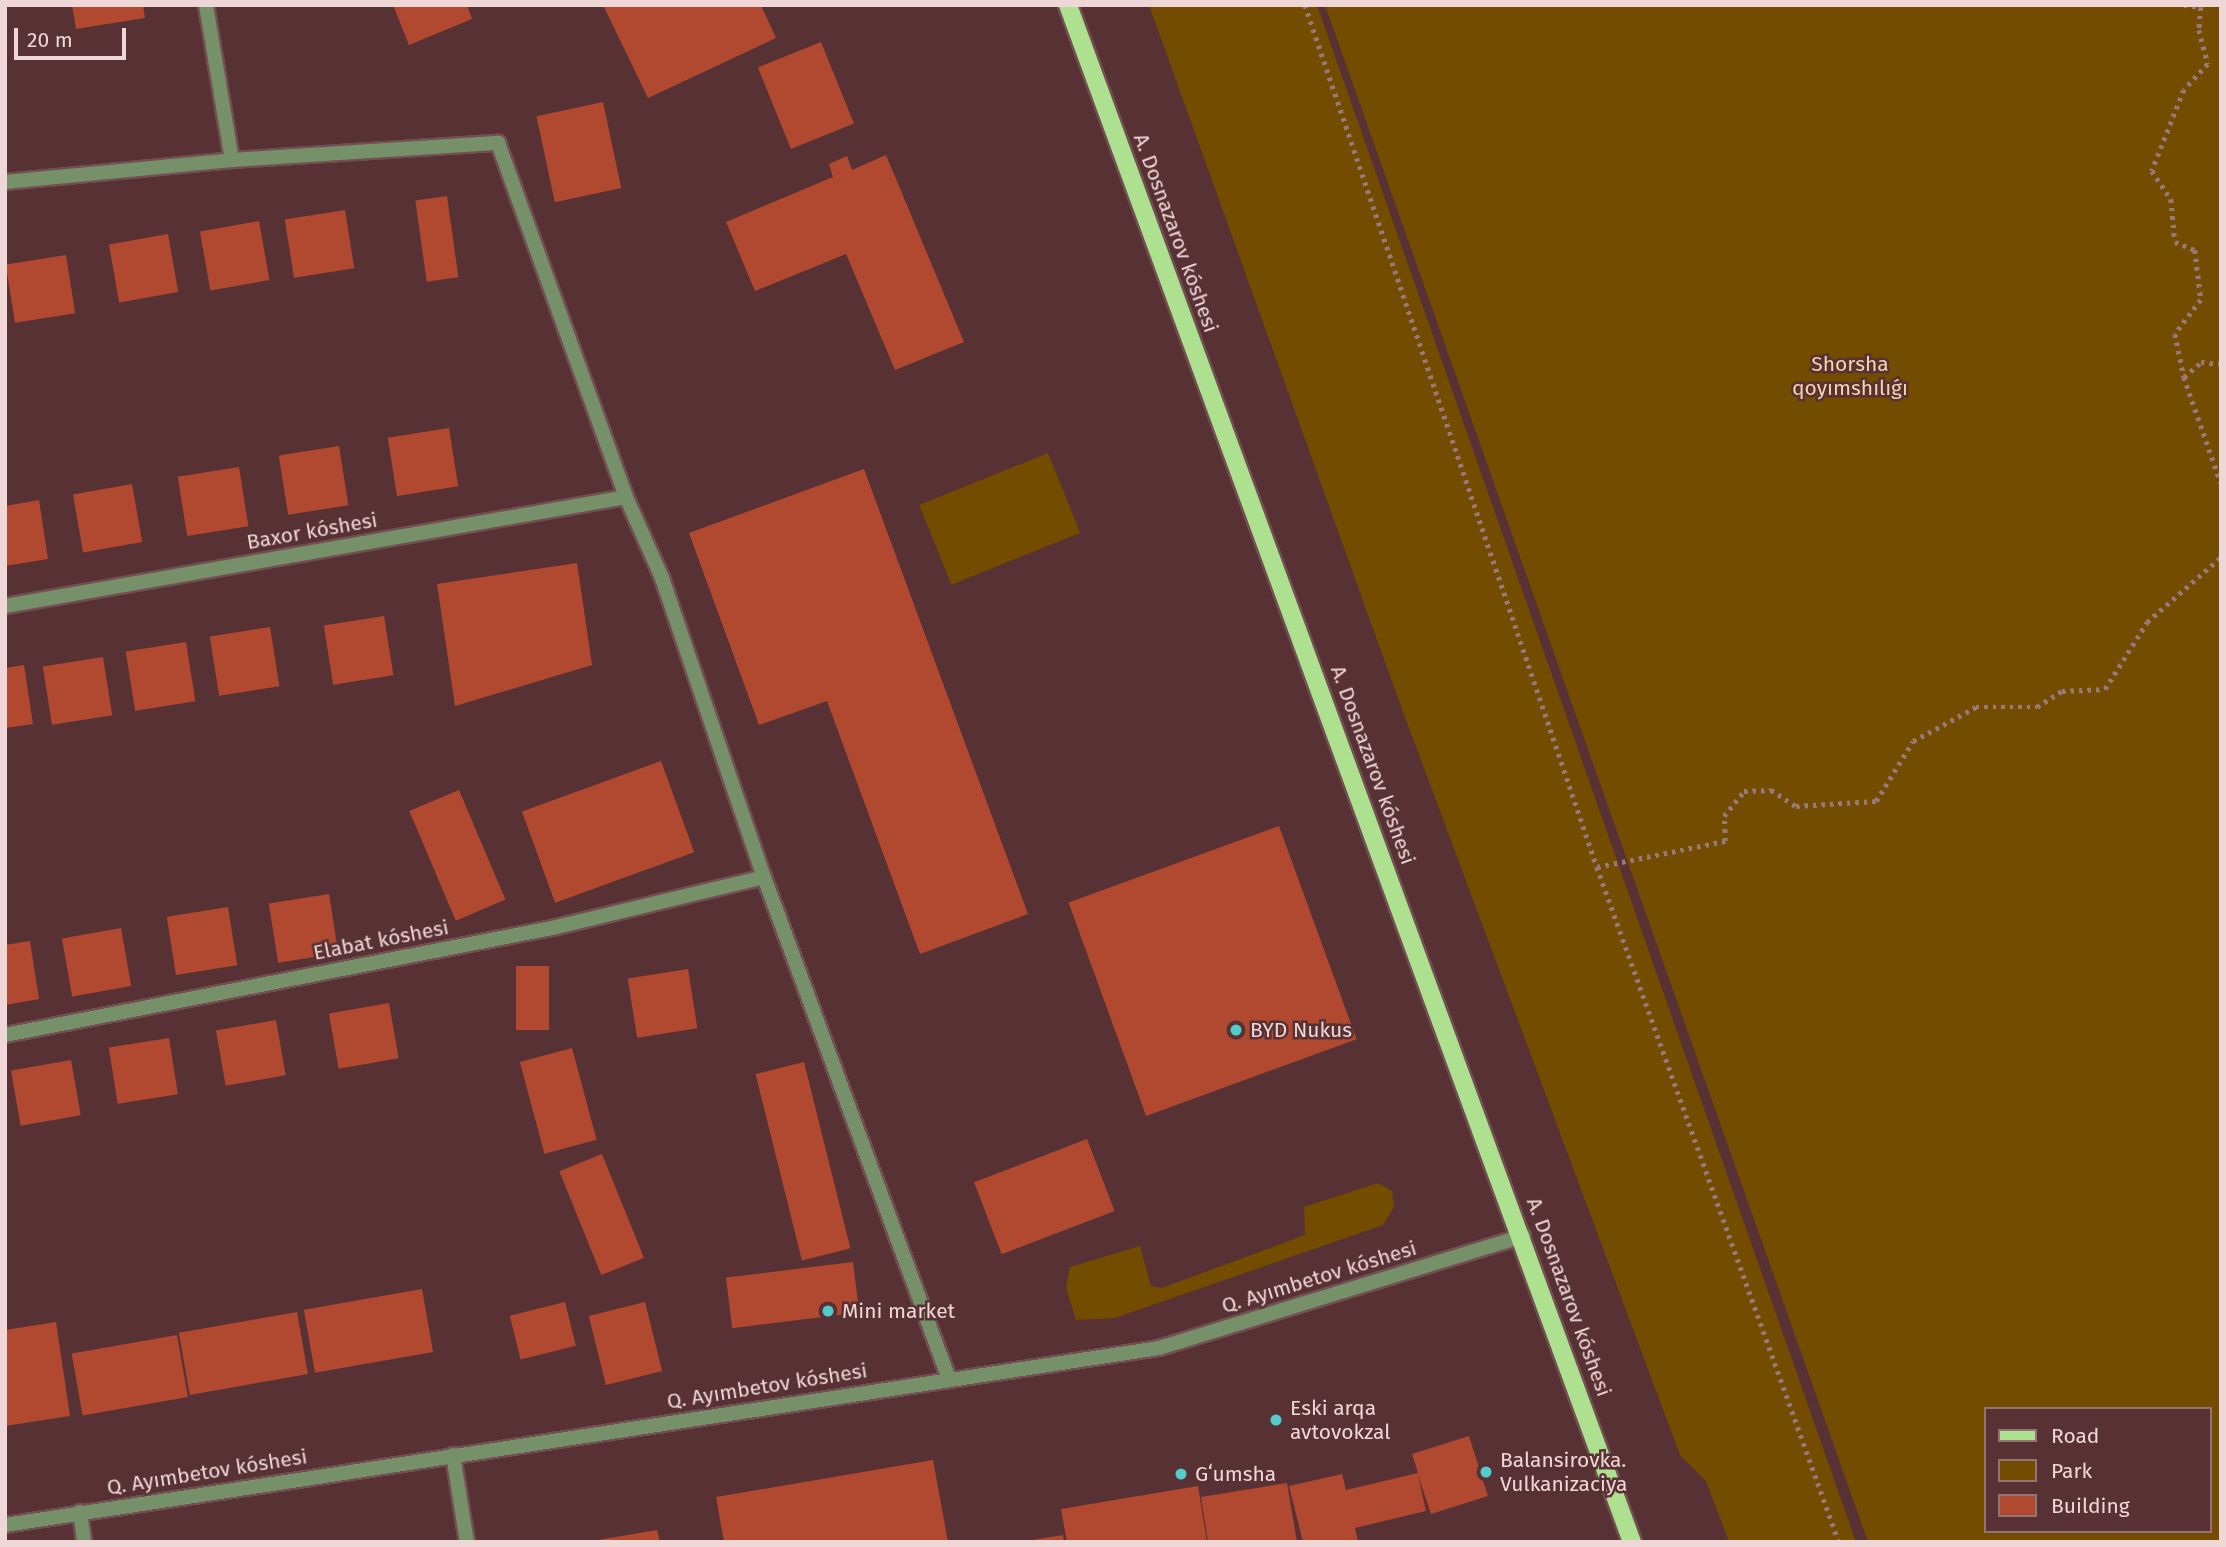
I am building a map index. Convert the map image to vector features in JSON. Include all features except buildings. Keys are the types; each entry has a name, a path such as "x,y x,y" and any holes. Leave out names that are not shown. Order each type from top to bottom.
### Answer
{"main road":[{"name":"A. Dosnazarov kóshesi","path":"1068,5 1524,1236 1632,1542"}],"street":[{"path":"206,5 232,160"},
{"path":"5,182 232,160 498,143 626,497 662,578 764,877 948,1379"},
{"name":"Baxor kóshesi","path":"5,606 626,497"},
{"name":"Elabat kóshesi","path":"5,1034 552,928 764,877"},
{"name":"Q. Ayımbetov kóshesi","path":"5,1525 1159,1348 1524,1236"},
{"path":"453,1455 467,1542"},
{"path":"80,1512 84,1542"}],"path":[{"path":"1305,5 1597,867 1839,1542"},
{"path":"2184,5 2201,7 2199,30 2207,64 2184,90 2152,172 2171,199 2175,242 2195,250 2201,300 2175,334 2184,377 2221,483"},
{"path":"2184,377 2201,362 2221,364"},
{"path":"1597,867 1725,841 1724,816 1744,791 1771,790 1796,806 1876,801 1913,741 1976,707 2037,707 2062,691 2105,689 2147,622 2221,557"}],"green space":[{"path":"1149,5 1317,5 1856,1542 1729,1542 1706,1481 1680,1455 1399,701"},
{"name":"Shorsha qoyımshılıǵı","path":"1325,5 2221,5 2221,1542 1868,1542"},
{"path":"1048,453 1080,533 951,585 919,505"},
{"path":"1378,1183 1392,1191 1394,1207 1383,1225 1115,1318 1076,1320 1066,1288 1070,1267 1140,1246 1151,1286 1162,1288 1305,1235 1304,1207"}],"place":[{"name":"BYD Nukus","path":"1236,1030"},
{"name":"Mini market","path":"828,1311"},
{"name":"Eski arqa avtovokzal","path":"1276,1420"},
{"name":"Balansirovka. Vulkanizaciya","path":"1486,1472"},
{"name":"Gʻumsha","path":"1181,1474"}]}
